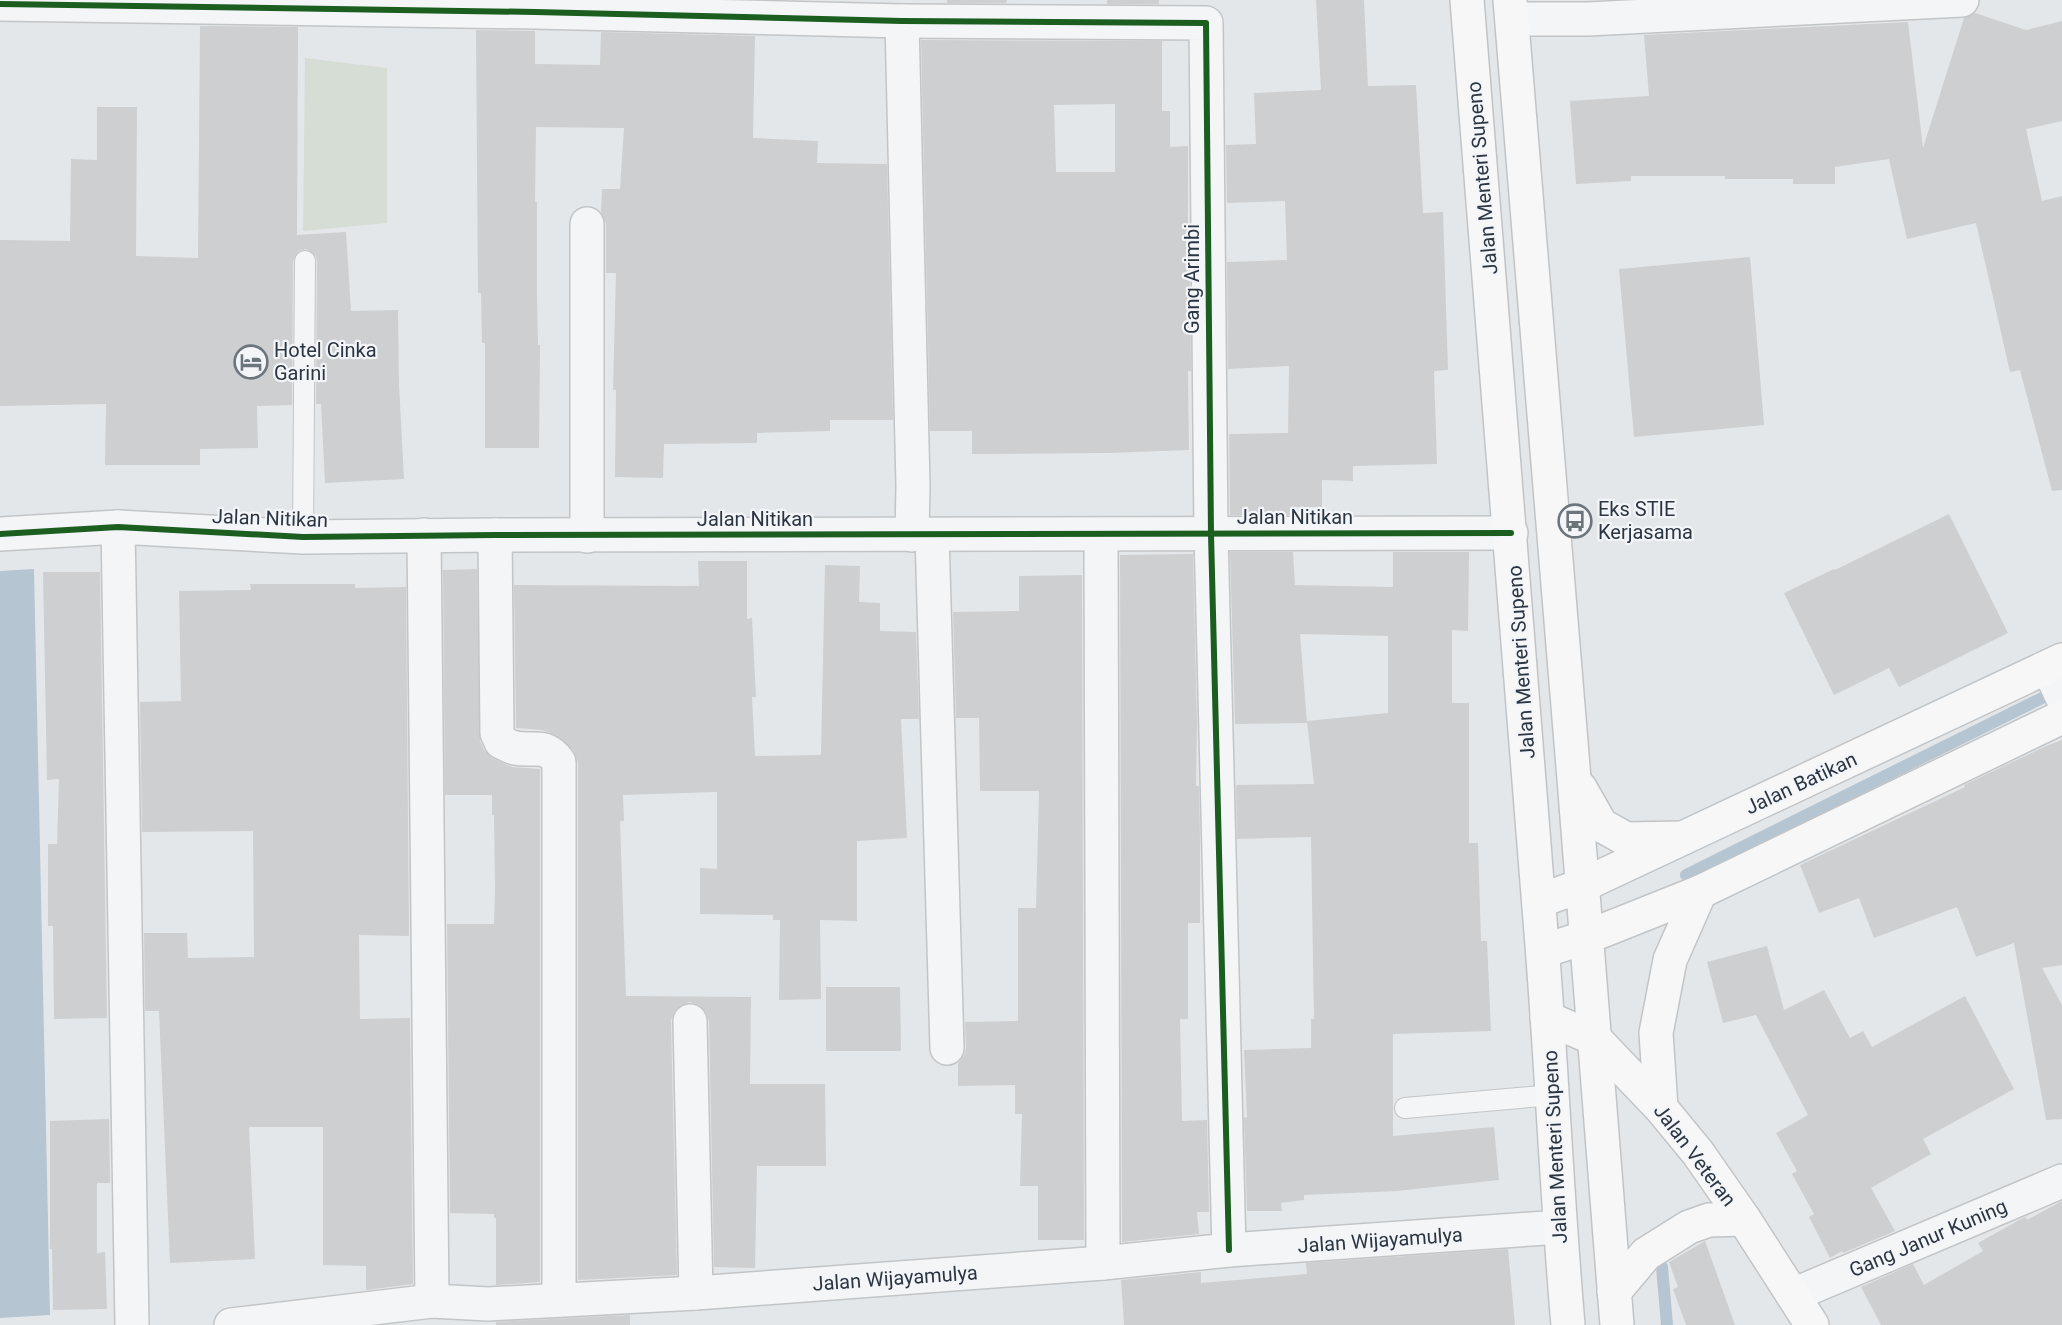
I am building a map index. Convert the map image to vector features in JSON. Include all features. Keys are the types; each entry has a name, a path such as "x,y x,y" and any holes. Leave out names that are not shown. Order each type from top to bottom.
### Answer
{"main road":[{"name":"Jalan Menteri Supeno","path":"1467,0 1543,951 1568,1325"},
{"path":"1511,10 1617,1325"},
{"name":"Jalan Batikan","path":"1539,902 1583,885 2055,663"},
{"path":"1543,951 1587,937 1700,892 2062,717"},
{"path":"1574,778 1601,825 1626,838 1683,838"},
{"path":"1661,1108 1656,1034 1670,960 1700,892"},
{"name":"Jalan Veteran","path":"1547,1018 1595,1039 1661,1108 1698,1153 1744,1219 1812,1325"},
{"path":"1614,1292 1646,1254 1689,1227 1708,1220 1744,1219"}],"street":[{"path":"1511,10 1600,18 1962,0"},
{"path":"0,4 730,9 902,21 913,486 922,535 947,1048"},
{"name":"Gang Arimbi","path":"902,21 1206,23 1211,534 1229,1250"},
{"path":"587,224 587,536"},
{"name":"Jalan Nitikan","path":"0,534 118,527 303,537 1511,533"},
{"path":"118,527 132,1325"},
{"path":"424,535 432,1302"},
{"path":"495,535 497,733 501,742 515,748 544,749 553,753 559,762 559,1300"},
{"path":"1101,535 1103,1263"},
{"path":"2055,663 2062,698"},
{"path":"690,1021 696,1293"},
{"name":"Gang Janur Kuning","path":"1793,1295 2062,1180"},
{"name":"Jalan Wijayamulya","path":"231,1325 432,1302 488,1304 696,1293 1103,1263 1229,1250 1560,1227"}],"lane":[{"path":"303,537 304,261"},
{"path":"1405,1108 1553,1095"}],"shaded area":[{"path":"305,58 387,68 387,223 303,231"}],"water":[{"path":"34,569 50,1315 0,1318 0,571"}],"building":[{"path":"947,0 1007,0 1006,3 947,3"},
{"path":"1107,0 1159,0 1159,4 1107,4"},
{"path":"1316,0 1364,0 1368,86 1416,85 1423,213 1443,212 1448,370 1434,371 1437,464 1353,466 1353,481 1322,480 1322,507 1291,507 1291,515 1230,515 1229,434 1288,433 1289,366 1228,369 1227,262 1287,260 1285,201 1227,203 1226,145 1256,144 1254,93 1321,90"},
{"path":"1975,13 2026,30 2062,21 2062,121 2026,129 2042,201 2062,196 2062,490 2052,491 2020,370 2010,372 1976,223 1907,239 1889,159 1835,167 1835,184 1793,184 1793,179 1725,179 1725,176 1631,176 1631,181 1576,184 1570,101 1649,96 1644,35 1908,22 1923,148 1964,18"},
{"path":"200,26 298,27 297,235 346,232 351,311 398,310 404,479 325,483 321,404 316,404 317,261 315,255 306,249 299,251 293,261 292,405 257,406 258,448 200,449 200,465 105,465 106,404 0,406 0,240 70,241 71,159 97,160 97,107 137,107 136,256 198,258"},
{"path":"476,30 535,31 535,64 600,65 601,32 755,36 753,138 818,141 817,163 887,164 893,420 830,420 830,431 757,433 757,443 664,444 663,478 615,477 616,390 613,390 616,273 606,273 606,224 601,212 602,189 620,189 624,128 536,127 535,202 537,202 538,345 540,345 539,448 485,448 485,343 482,343 481,293 478,293"},
{"path":"921,40 1162,41 1162,111 1170,111 1170,147 1188,146 1191,371 1188,371 1189,450 972,454 972,431 930,431","holes":["1115,104 1115,172 1056,172 1054,105"]},
{"path":"1750,257 1764,425 1634,437 1619,269"},
{"path":"1949,514 2008,633 1899,687 1889,668 1834,695 1784,593"},
{"path":"1230,552 1293,552 1295,585 1393,587 1393,552 1469,552 1468,631 1452,630 1452,703 1469,703 1469,843 1478,843 1481,941 1487,941 1491,1031 1393,1034 1393,1136 1494,1127 1499,1180 1397,1191 1304,1195 1304,1200 1281,1203 1282,1211 1247,1211 1244,1050 1311,1048 1311,1019 1314,1019 1311,837 1237,839 1236,785 1314,784 1307,721 1388,713 1388,636 1300,634 1307,723 1235,724"},
{"path":"1193,554 1200,923 1188,923 1188,1019 1180,1019 1182,1121 1207,1120 1209,1212 1197,1212 1199,1234 1122,1242 1120,555"},
{"path":"698,561 747,561 747,619 752,618 756,697 752,697 755,756 821,755 825,565 860,566 859,602 880,603 880,631 916,632 919,719 901,719 907,838 857,841 857,921 820,920 821,999 779,1000 780,920 773,920 773,915 700,914 700,868 717,869 717,792 623,795 624,821 620,821 626,996 751,997 750,1084 825,1084 826,1166 757,1166 755,1268 714,1267 709,1021 706,1012 699,1005 690,1002 681,1005 674,1012 671,1021 677,1275 578,1280 578,762 573,750 556,735 542,730 516,728 514,585 699,586"},
{"path":"477,569 480,741 484,750 500,762 512,767 540,769 540,1282 496,1285 496,1218 494,1214 450,1213 447,924 494,924 495,889 492,795 445,795 443,570"},
{"path":"43,572 100,572 107,1018 54,1019 53,926 48,926 48,844 57,844 59,779 47,780"},
{"path":"1082,575 1084,1240 1038,1240 1038,1186 1020,1186 1022,1114 1015,1114 1015,1085 958,1086 958,1063 964,1056 966,1048 965,1022 1018,1021 1018,908 1036,908 1039,791 980,791 979,718 956,718 953,612 1019,611 1019,576"},
{"path":"250,584 355,584 355,588 406,587 409,936 359,935 360,1019 410,1018 413,1284 366,1290 366,1266 323,1265 323,1127 249,1127 255,1259 170,1263 159,1011 145,1011 144,933 187,933 188,958 254,957 253,831 142,832 140,702 181,701 179,591 251,590"},
{"path":"2062,740 2062,965 2042,968 2062,1005 2062,1119 2046,1120 2014,943 1976,957 1957,907 1874,938 1859,898 1819,913 1800,865"},
{"path":"1767,946 1784,1010 1824,990 1850,1038 1863,1031 1872,1047 1965,996 2014,1089 1923,1139 1931,1154 1871,1188 1895,1231 1843,1253 1842,1251 1830,1258 1809,1217 1814,1214 1792,1174 1797,1171 1776,1133 1808,1115 1756,1015 1723,1023 1707,962"},
{"path":"826,987 900,987 901,1051 826,1051"},
{"path":"109,1119 110,1183 97,1183 97,1253 105,1252 107,1309 53,1310 52,1249 50,1249 50,1121"},
{"path":"2062,1201 2062,1325 1881,1325 1861,1287 1913,1264 1924,1285 1983,1251 1978,1243 2021,1219 2026,1217 2027,1220"},
{"path":"1705,1241 1735,1325 1686,1325 1673,1289 1678,1287 1669,1262"},
{"path":"1508,1249 1515,1325 1124,1325 1121,1280 1201,1272 1201,1283 1307,1274 1306,1263"},
{"path":"630,1315 630,1325 496,1325 496,1322"}],"waterway":[{"path":"1686,875 2044,697"},
{"path":"1662,1267 1667,1325"}],"cycle path":[{"path":"0,4 535,12 902,21 1206,23 1211,534 1229,1250"},
{"path":"0,534 118,527 303,537 1511,533"}],"place":[{"name":"Hotel Cinka Garini","path":"251,362"},
{"name":"Eks STIE Kerjasama","path":"1575,521"}]}
